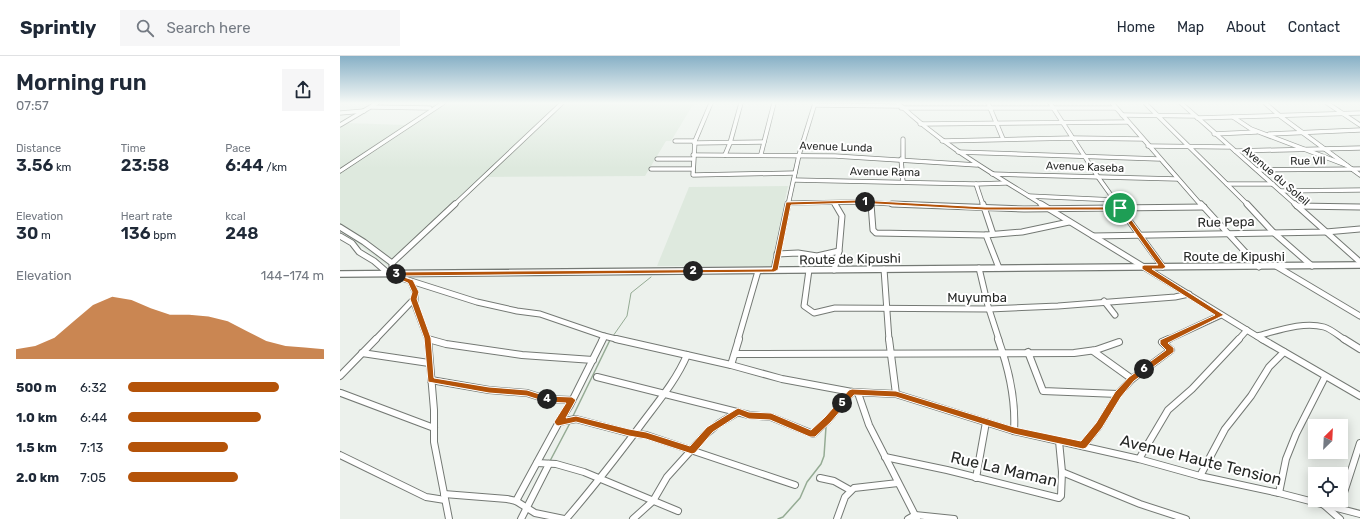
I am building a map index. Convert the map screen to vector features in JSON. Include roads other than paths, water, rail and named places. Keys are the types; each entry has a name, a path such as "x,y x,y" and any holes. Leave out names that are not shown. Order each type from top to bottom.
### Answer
{"main road":[{"name":"Route de Kipushi","path":"340,274 1360,265"}],"street":[{"path":"340,171 410,125"},
{"path":"392,274 392,263 539,125"},
{"path":"702,125 695,142 692,174 795,173"},
{"path":"724,155 730,143 735,125"},
{"path":"761,154 768,125"},
{"path":"774,270 799,155 809,125"},
{"path":"921,125 957,152 1069,222 1189,294 1221,315 1360,396"},
{"path":"997,125 1003,139"},
{"path":"1065,125 1098,177 1163,267"},
{"path":"1130,125 1177,179 1259,266"},
{"path":"1166,125 1273,232 1312,266"},
{"name":"Avenue du Soleil","path":"1204,125 1360,262"},
{"path":"1243,125 1346,165"},
{"path":"1291,125 1360,175"},
{"path":"1266,134 1360,130"},
{"path":"1214,134 1259,132"},
{"path":"942,141 1073,138 1142,139"},
{"path":"903,139 903,182"},
{"path":"675,141 730,143 764,142"},
{"path":"1148,146 1229,146"},
{"path":"1235,151 1360,148"},
{"path":"957,152 1159,159"},
{"name":"Avenue Lunda","path":"657,159 761,154 930,160 978,165"},
{"path":"651,169 692,168"},
{"name":"Rue VII","path":"1257,170 1360,169"},
{"name":"Avenue Kaseba","path":"992,174 1177,179"},
{"name":"Avenue Rama","path":"794,180 976,184 1007,183"},
{"path":"976,184 993,234"},
{"path":"1227,184 1273,184"},
{"path":"1280,191 1360,190"},
{"path":"1028,196 1114,200"},
{"path":"788,203 870,202 985,208 1204,207"},
{"path":"870,202 873,230 876,233 986,235 1022,232 1069,222"},
{"path":"834,203 842,216 839,251 834,270"},
{"path":"1297,206 1360,207"},
{"path":"340,227 364,242 392,263"},
{"name":"Rue Pepa","path":"1093,236 1226,232 1326,232 1360,230"},
{"path":"986,235 999,268"},
{"path":"340,236 352,243 359,252 392,274"},
{"path":"777,254 798,253 818,256 839,251"},
{"path":"1276,266 1360,316"},
{"path":"979,268 989,309 1004,352 1011,378 1016,417 1014,431"},
{"path":"884,269 890,353 896,394"},
{"name":"Muyumba","path":"809,270 804,306 811,311 818,313 835,308 989,309 1058,306 1104,301 1175,297 1189,294"},
{"path":"731,365 758,271"},
{"name":"Avenue Haute Tension","path":"392,274 411,282 477,302 517,311 540,314 604,336 731,365 782,379 855,392 896,394 1014,431 1139,459 1200,476 1308,500"},
{"path":"411,282 415,292 414,299 428,338 434,442 449,519"},
{"path":"340,376 414,299"},
{"path":"1104,301 1115,315"},
{"path":"1083,446 1099,426 1118,394 1132,379 1171,350 1162,342 1221,315"},
{"path":"1257,336 1286,329 1319,326 1325,327 1360,349"},
{"path":"1139,459 1168,410 1192,389 1247,330"},
{"path":"516,501 558,422 572,400 604,336"},
{"path":"428,338 446,345 514,354 593,360"},
{"path":"735,354 972,354 1004,352 1066,354 1093,351 1119,342"},
{"path":"1093,351 1132,379"},
{"path":"1028,352 1043,391 1118,394"},
{"path":"1200,476 1225,429 1251,396 1269,366 1284,352"},
{"path":"362,353 429,363"},
{"path":"340,455 426,497 499,498 516,501 526,509 538,514 565,519 600,478 665,394 680,372 687,355"},
{"path":"1279,493 1286,459 1296,434 1325,376"},
{"path":"597,377 749,415 771,417 812,434 855,392 868,426 886,457 916,517"},
{"path":"431,380 489,390 527,393 546,399 572,400"},
{"path":"340,394 434,428"},
{"path":"633,519 653,500 664,481 682,459 710,430 738,412"},
{"path":"558,422 576,419 635,434 646,435 795,485"},
{"path":"976,478 986,422"},
{"name":"Rue La Maman","path":"886,457 1059,498 1061,496 1062,472 1059,441"},
{"path":"1339,508 1360,443"},
{"path":"537,463 553,463 568,466 678,511"},
{"path":"521,519 548,464"},
{"path":"1062,472 1140,504 1186,519"},
{"path":"820,478 834,481 850,490"},
{"path":"837,519 850,490 854,488 898,483"},
{"path":"1326,507 1340,519"},
{"name":"Avenue Haute Tension","path":"1335,507 1360,514"},
{"path":"908,519 916,517 954,519"}],"waterway":[{"path":"613,336 627,316 631,293 651,277"},
{"path":"573,416 610,340"},
{"path":"550,461 570,423"},
{"path":"778,519 783,517 800,498 807,482 821,464 824,456 826,427"}]}
